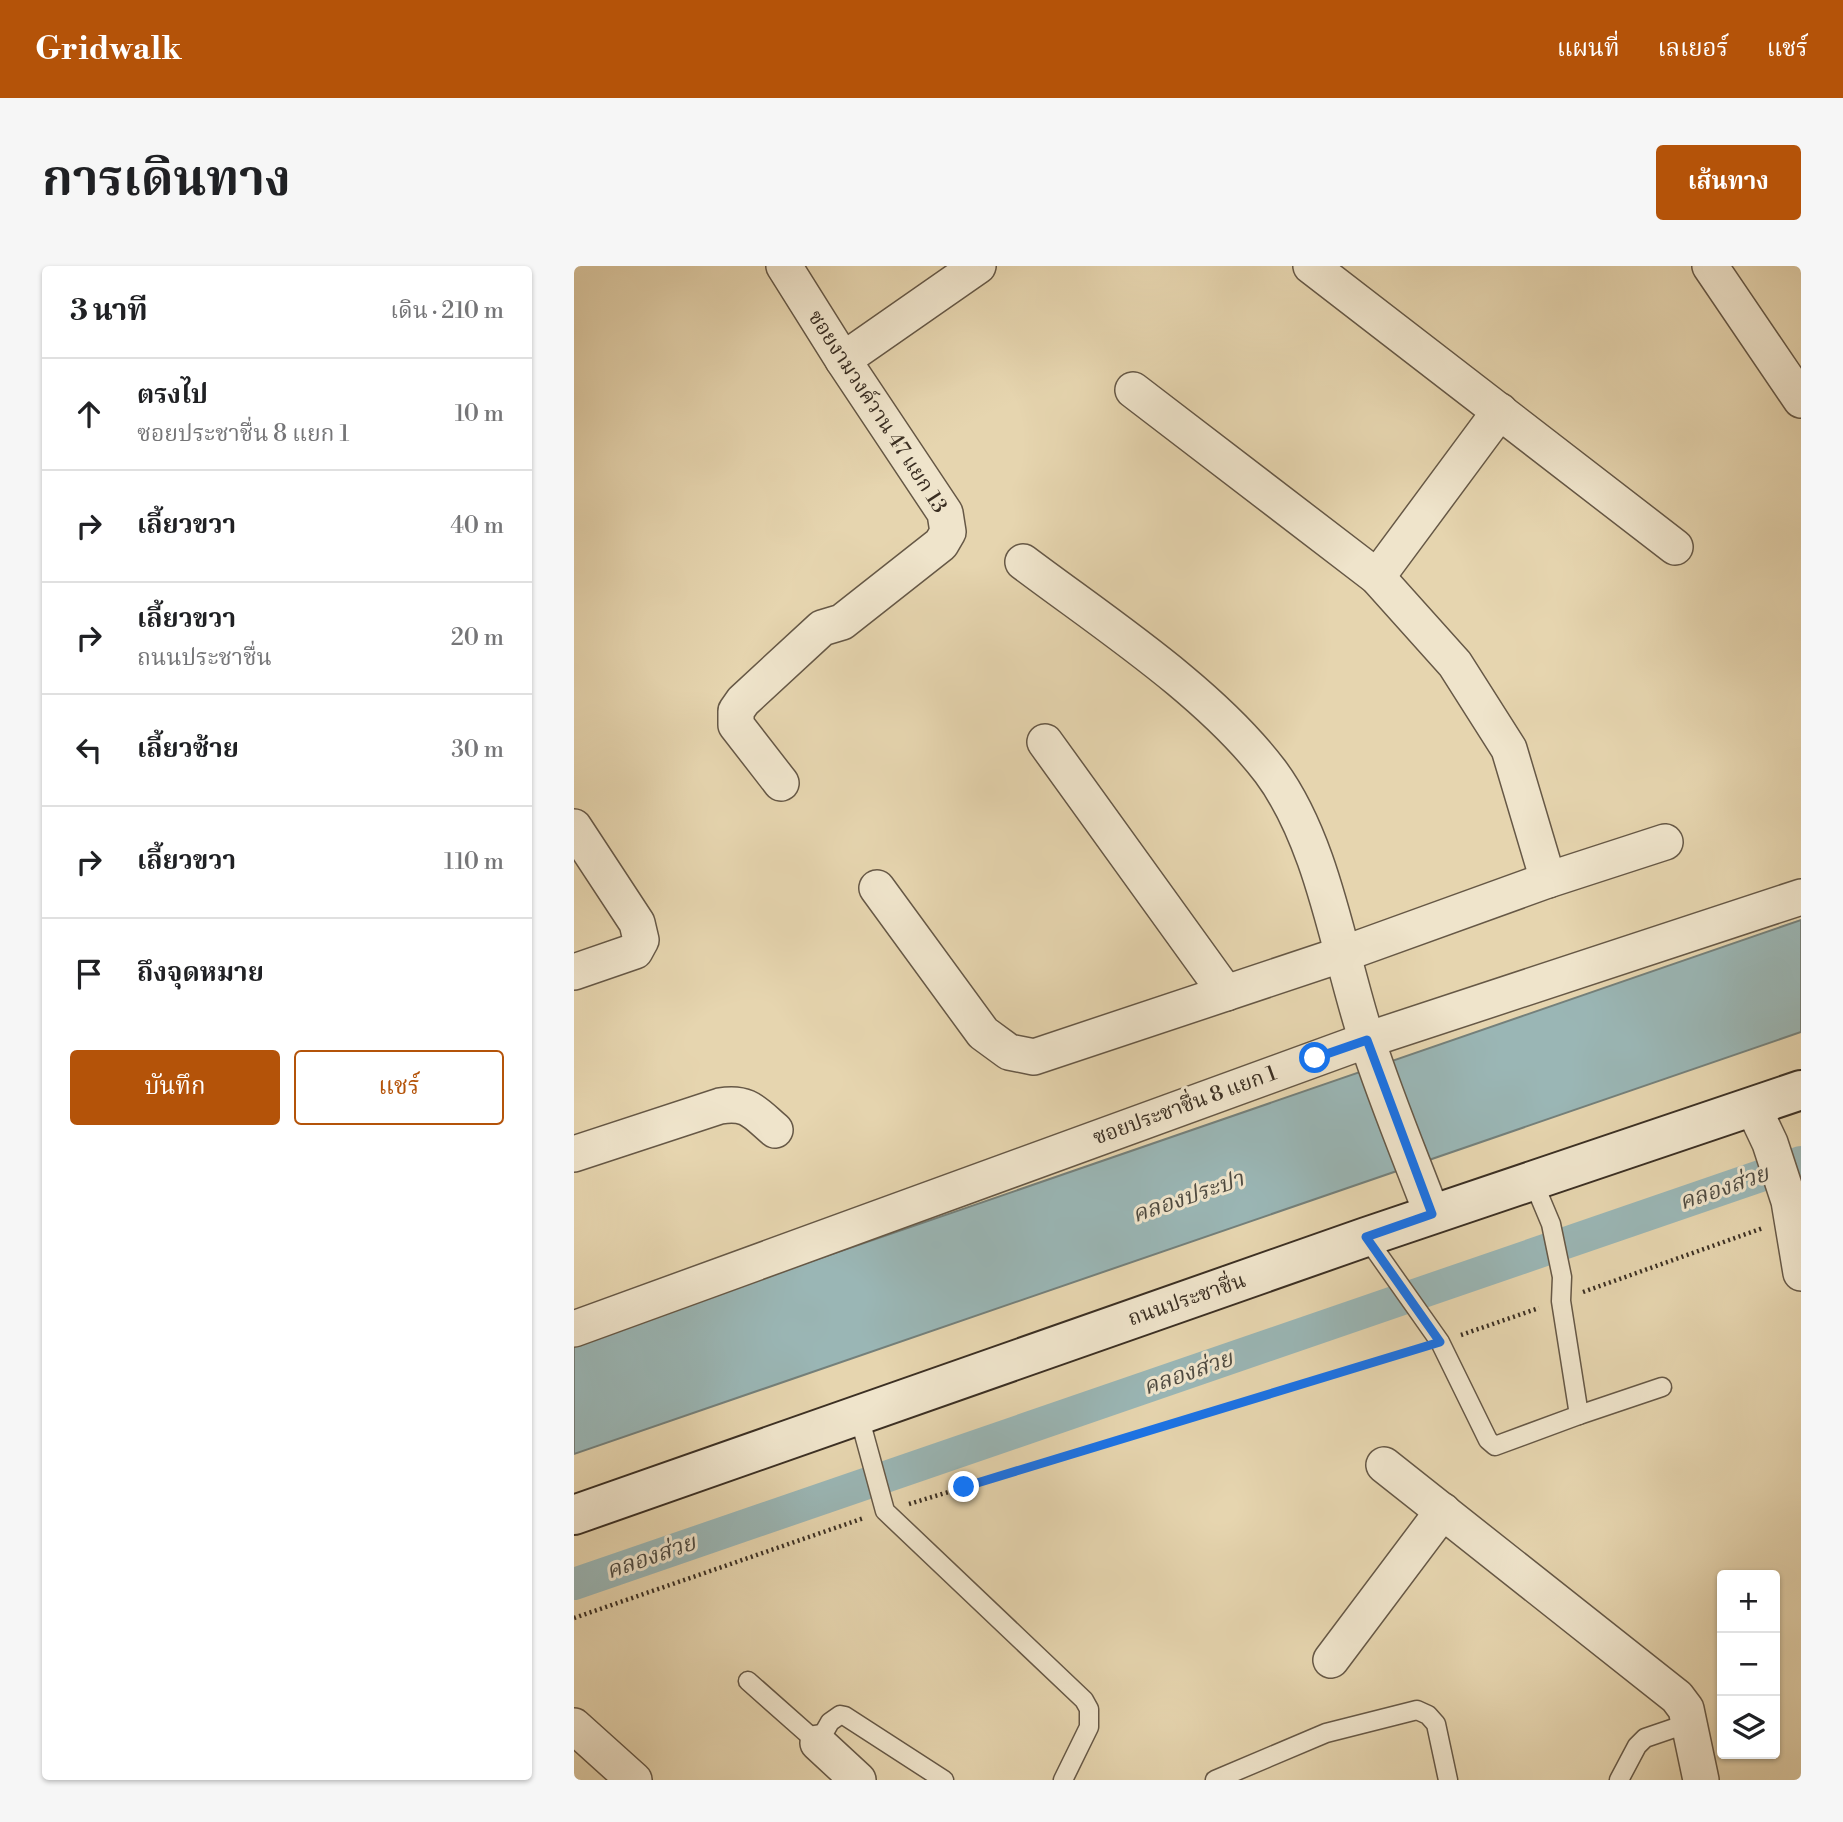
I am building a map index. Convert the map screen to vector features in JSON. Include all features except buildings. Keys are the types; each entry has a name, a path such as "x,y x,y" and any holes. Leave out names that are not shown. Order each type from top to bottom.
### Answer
{"main road":[{"name":"ถนนประชาชื่น","path":"574,1515 864,1433 1366,1237 1801,1090"}],"street":[{"name":"ซอยงามวงค์วาน 47 แยก 13","path":"781,783 736,725 736,711 743,701 822,628 842,622 940,544 948,532 945,513 784,266"},
{"path":"843,360 978,266"},
{"path":"1311,266 1675,547"},
{"path":"1710,266 1801,400"},
{"path":"1133,390 1377,578 1455,664 1509,749 1548,880"},
{"path":"1377,578 1500,411"},
{"path":"1023,562 1180,681 1228,725 1270,772 1299,820 1318,871 1370,1050 1432,1214"},
{"path":"1045,742 1226,993"},
{"path":"574,827 637,923 641,940 635,951 574,972"},
{"path":"877,888 983,1033 1009,1052 1034,1057 1343,954 1548,880 1665,842"},
{"name":"ซอยประชาชื่น 8 แยก 1","path":"574,1329 1801,897"},
{"path":"574,1154 735,1103 749,1108 775,1130"},
{"path":"1753,1107 1770,1143 1794,1211 1801,1273"},
{"path":"1384,1465 1677,1697 1686,1709 1701,1780"},
{"path":"1331,1660 1443,1511"},
{"path":"574,1726 634,1780"},
{"path":"818,1743 858,1780"}],"lane":[{"path":"1532,1181 1551,1224 1562,1278 1561,1300 1579,1415"},
{"path":"1366,1237 1436,1335 1492,1446 1662,1387"},
{"path":"864,1433 885,1511 1084,1700 1089,1709 1089,1727 1063,1780"},
{"path":"748,1681 818,1743 830,1722 841,1715 845,1716 944,1780"},
{"path":"1215,1780 1326,1733 1417,1710 1428,1715 1436,1724 1448,1780"},
{"path":"1619,1780 1637,1746 1645,1738 1689,1723"}],"path":[{"path":"574,1618 885,1511 1436,1335 1561,1300 1794,1211"}],"water":[{"name":"คลองประปา","path":"1801,920 1801,1032 574,1454 574,1343"}],"waterway":[{"name":"คลองส่วย","path":"574,1584 1801,1162"}],"route":[{"path":"964,1487 1440,1342 1366,1237 1432,1214 1367,1040 1315,1058"}]}
